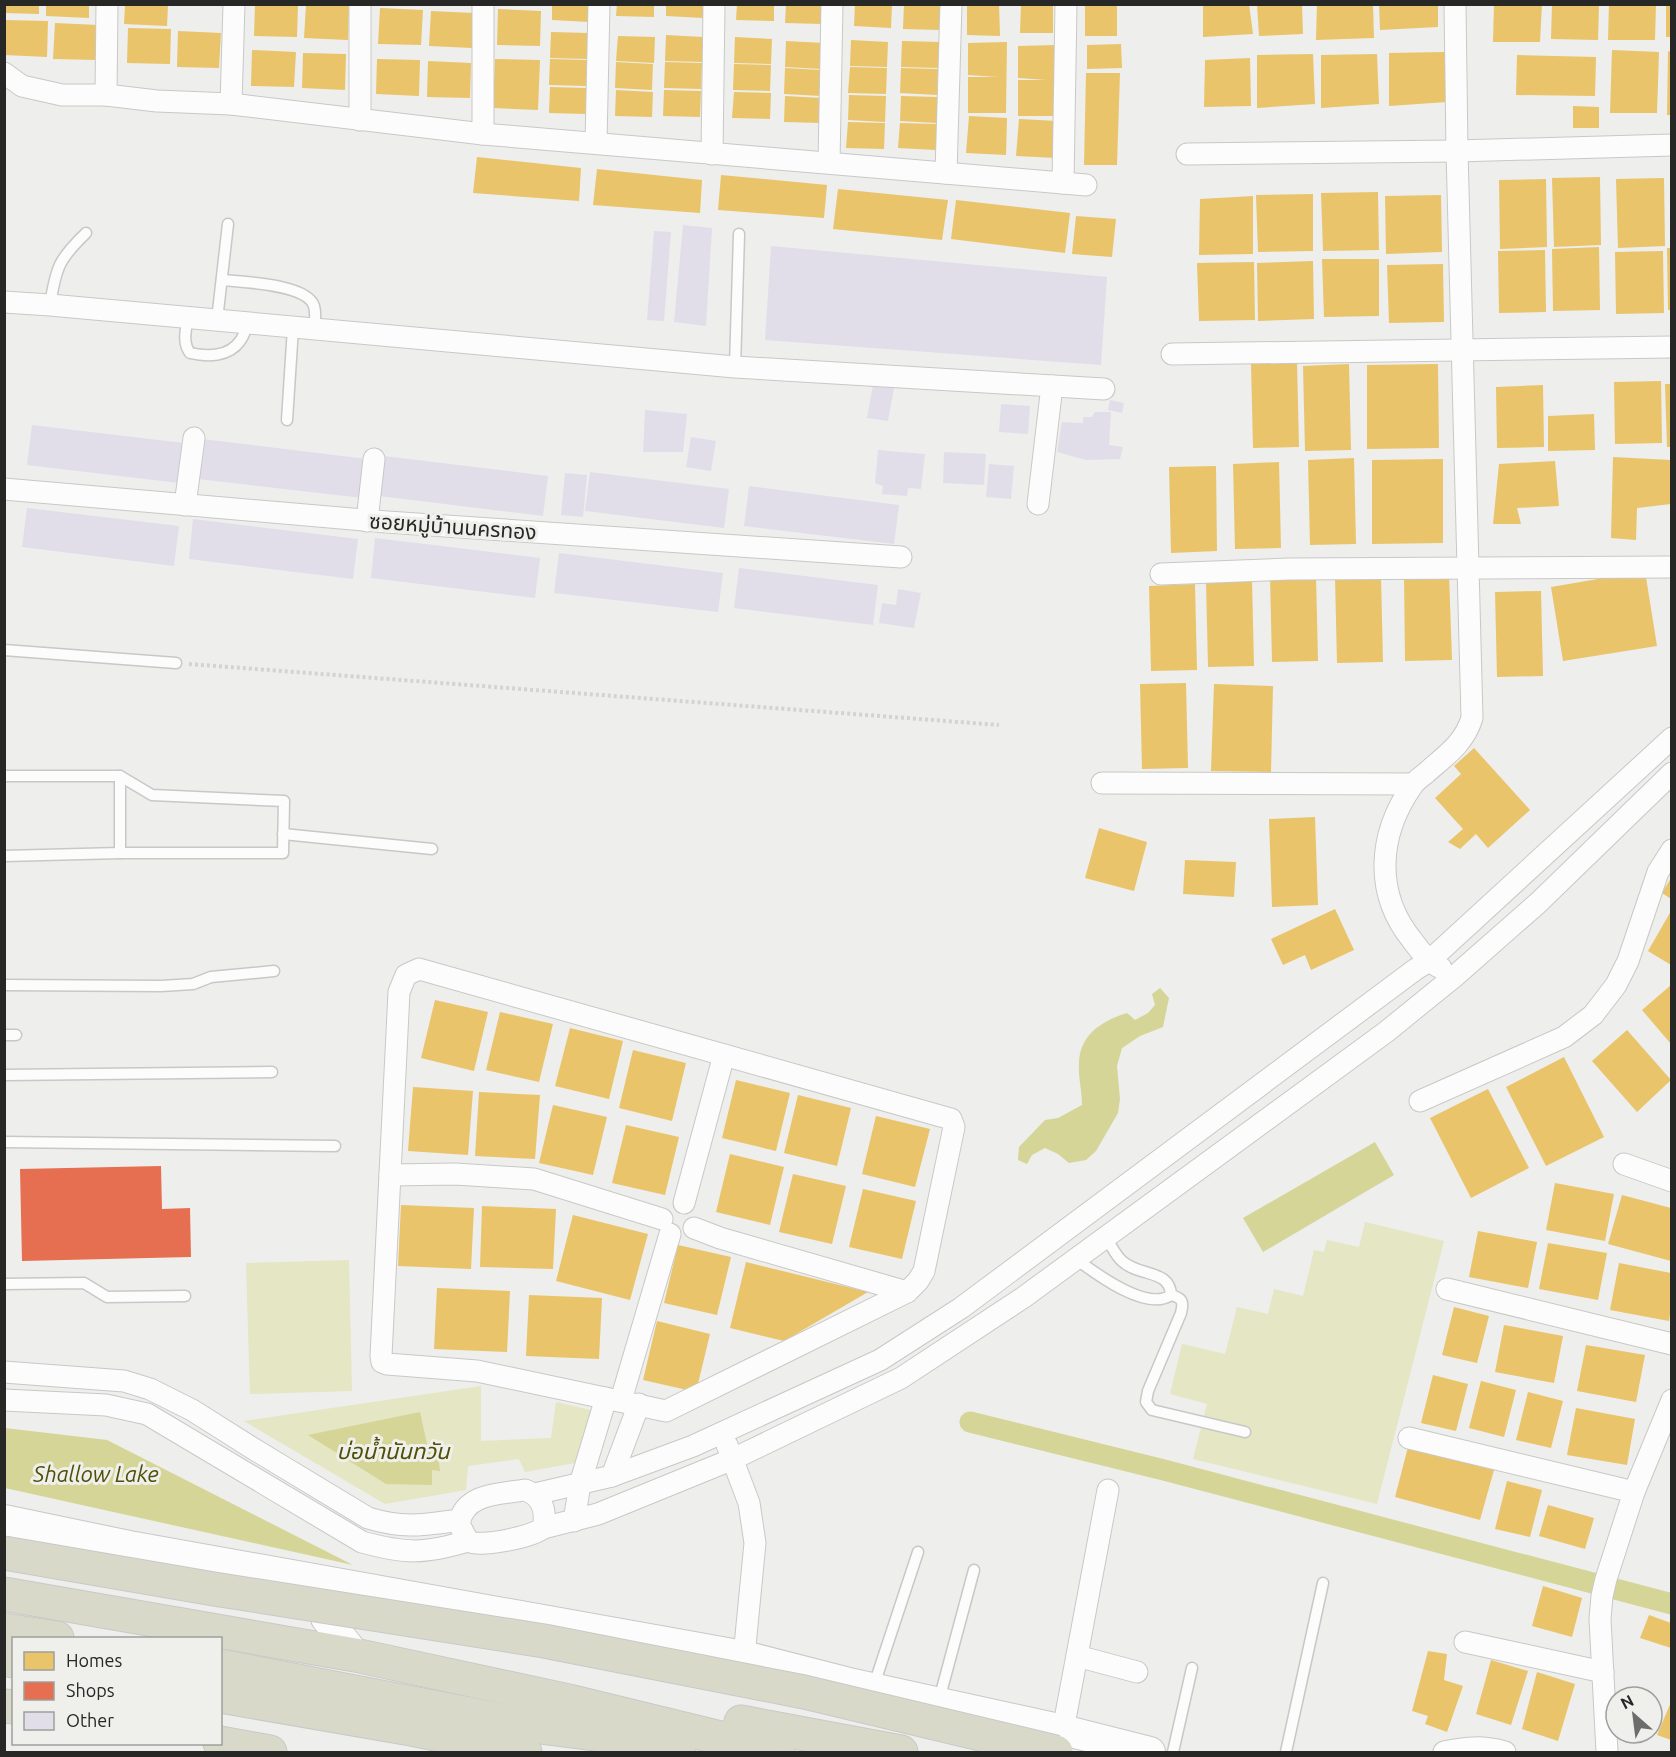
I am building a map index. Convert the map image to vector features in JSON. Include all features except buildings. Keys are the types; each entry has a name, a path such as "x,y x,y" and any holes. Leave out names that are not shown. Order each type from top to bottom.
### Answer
{"highway":[{"path":"4,1553 555,1643 1060,1741"},
{"path":"4,1594 355,1655 569,1701 778,1752"},
{"path":"4,1630 50,1637"},
{"path":"222,1666 529,1739"},
{"path":"222,1696 411,1729 529,1739 610,1736 679,1752"},
{"path":"569,1701 708,1716 901,1752"},
{"path":"222,1743 270,1752"}],"street":[{"path":"106,95 107,4"},
{"path":"231,104 234,4"},
{"path":"360,4 360,120"},
{"path":"483,4 483,134"},
{"path":"596,143 599,4"},
{"path":"712,154 714,4"},
{"path":"829,162 832,4"},
{"path":"946,173 951,4"},
{"path":"1064,183 1066,4"},
{"path":"1455,4 1472,718 1467,733 1458,745 1413,784 1395,817 1386,846 1384,880 1391,907 1407,934 1428,962 1455,976"},
{"path":"4,73 22,86 62,94 231,104 483,134 1086,185"},
{"path":"1187,154 1457,151 1671,145"},
{"path":"4,302 735,367 1104,389"},
{"path":"1172,354 1671,347"},
{"path":"1038,504 1052,386"},
{"path":"185,505 194,438"},
{"path":"367,520 374,459"},
{"name":"ซอยหมู่บ้านนครทอง","path":"4,489 367,520 901,557"},
{"path":"1161,574 1290,569 1671,567"},
{"path":"535,1494 612,1476 722,1433 880,1360 961,1308 1406,976 1428,962 1671,738"},
{"path":"4,1400 106,1405 147,1414 362,1542 391,1550 412,1552 439,1550 468,1541 478,1544 532,1535 543,1528 598,1514 733,1459 901,1378 1024,1297 1377,1039 1455,976 1538,903 1671,773"},
{"path":"1102,783 1413,784"},
{"path":"1420,1101 1564,1037 1593,1015 1616,985 1628,961 1658,872 1671,849"},
{"path":"419,969 951,1119 954,1127 924,1271 907,1292 666,1411 477,1371 382,1362 390,1175 399,992 406,975 419,969"},
{"path":"684,1203 724,1055"},
{"path":"1624,1164 1671,1181"},
{"path":"390,1175 455,1174 534,1179 666,1227 681,1236 694,1228"},
{"path":"612,1476 622,1401 666,1227 663,1214 673,1203 684,1203 694,1213 694,1228"},
{"path":"694,1228 720,1238 907,1292"},
{"path":"1448,1289 1671,1344"},
{"path":"4,1372 124,1381 150,1389 192,1410 368,1518 388,1524 408,1526 460,1520"},
{"path":"74,1402 75,1376"},
{"path":"1607,1752 1600,1619 1602,1596 1634,1492 1671,1400"},
{"path":"574,1521 580,1484 622,1401"},
{"path":"722,1433 749,1503 755,1543 744,1656"},
{"path":"1409,1438 1634,1492"},
{"path":"468,1541 461,1530 460,1520 464,1509 478,1498 525,1490 535,1494 542,1504 543,1528"},
{"path":"1060,1741 1108,1490"},
{"path":"4,1520 319,1581 744,1656 938,1703 1060,1741 1150,1752"},
{"path":"319,1581 326,1618 355,1655"},
{"path":"1465,1642 1604,1672"},
{"path":"1077,1656 1137,1672"},
{"path":"1444,1752 1467,1747 1491,1748 1505,1752"}],"lane":[{"path":"217,320 228,224"},
{"path":"50,305 55,274 61,261 86,232"},
{"path":"735,367 739,234"},
{"path":"222,280 288,288 302,293 311,300 315,308 315,330"},
{"path":"188,317 186,347 190,353 200,356 215,356 233,348 240,342 248,323"},
{"path":"287,420 293,328"},
{"path":"4,650 176,663"},
{"path":"4,776 120,776 152,795 284,801 283,854 120,853 4,856"},
{"path":"120,776 120,853"},
{"path":"283,834 432,849"},
{"path":"4,985 161,986 193,984 211,977 274,971"},
{"path":"4,1075 272,1072"},
{"path":"4,1142 335,1146"},
{"path":"1105,1237 1121,1260 1133,1268 1164,1277 1171,1294"},
{"path":"1076,1259 1122,1289 1151,1300 1166,1298 1171,1294"},
{"path":"4,1284 84,1283 107,1297 185,1296"},
{"path":"1171,1294 1182,1300 1181,1313 1148,1391 1146,1402 1152,1410 1245,1432"},
{"path":"873,1688 918,1552"},
{"path":"938,1703 974,1570"},
{"path":"1286,1752 1323,1582"},
{"path":"1173,1752 1192,1668"}],"path":[{"path":"176,663 999,725"}],"shaded area":[{"path":"1365,1222 1444,1241 1377,1504 1193,1459 1207,1404 1170,1394 1182,1344 1225,1354 1237,1307 1268,1314 1274,1289 1303,1296 1314,1250 1324,1252 1327,1240 1359,1247"},
{"path":"349,1260 352,1391 250,1394 246,1263"},
{"path":"481,1386 481,1441 551,1438 556,1402 595,1411 575,1463 525,1472 519,1459 468,1466 466,1490 385,1504 244,1421"}],"water":[{"path":"1160,988 1169,998 1163,1027 1140,1036 1122,1048 1117,1066 1120,1099 1118,1113 1096,1151 1086,1160 1069,1163 1058,1154 1045,1148 1032,1155 1027,1164 1018,1160 1019,1147 1045,1120 1058,1118 1082,1105 1079,1063 1083,1044 1088,1037 1101,1025 1118,1016 1127,1013 1135,1020 1148,1013 1155,1005 1152,994"},
{"path":"1375,1142 1394,1175 1263,1252 1243,1218"},
{"name":"บ่อน้ำนันทวัน","path":"420,1412 428,1449 437,1448 440,1471 432,1470 432,1485 386,1484 308,1435"},
{"name":"Shallow Lake","path":"5,1428 107,1440 353,1565 5,1488"}],"waterway":[{"path":"970,1422 1164,1470 1672,1604"}]}
